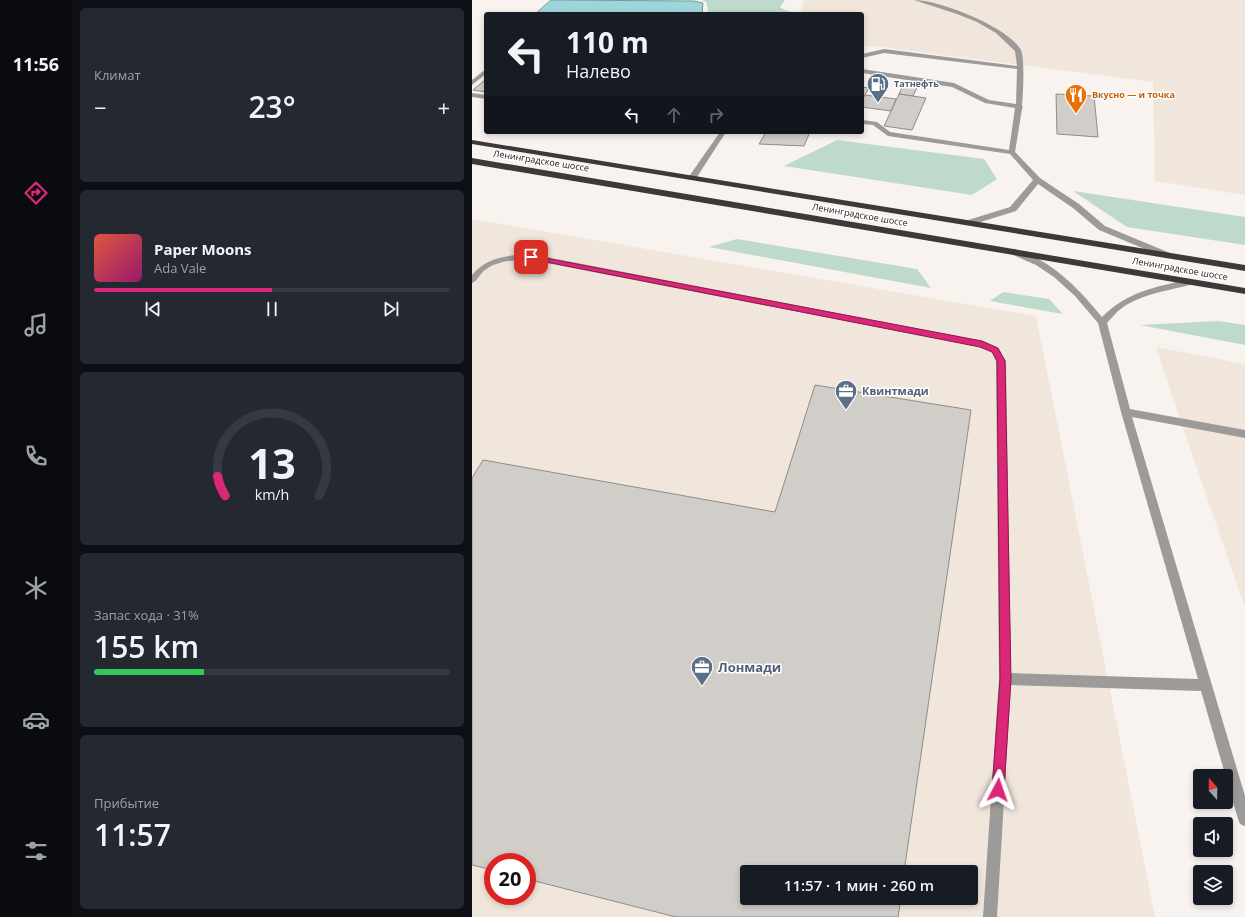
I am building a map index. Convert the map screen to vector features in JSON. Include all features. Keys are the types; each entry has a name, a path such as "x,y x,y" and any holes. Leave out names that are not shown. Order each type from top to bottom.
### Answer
{"highway":[{"name":"Ленинградское шоссе","path":"472,142 1245,268"},
{"name":"Ленинградское шоссе","path":"472,161 1245,291"}],"street":[{"path":"917,0 939,3 966,15 998,32 1018,50 1020,68 1020,107 1012,152"},
{"path":"864,56 884,51 1020,68"},
{"path":"864,72 954,85 987,102 1020,107"},
{"path":"472,83 484,73"},
{"path":"472,95 484,97"},
{"path":"864,122 875,123 888,134 1012,152 1038,180 1076,206 1102,228 1167,255"},
{"path":"692,178 722,134"},
{"path":"968,223 1013,209 1038,180"},
{"path":"1014,252 1039,263 1057,275 1078,294 1102,322 1126,412 1245,819"},
{"path":"472,280 482,268 506,258 531,257 982,344 995,350 1001,361 1005,679 990,917"},
{"path":"1102,322 1120,306 1137,297 1160,289 1190,282"},
{"path":"1126,412 1245,434"},
{"path":"1005,679 1206,685"}],"shaded area":[{"path":"804,0 1245,0 1245,195 1155,181 1153,82 864,46 864,12 801,12"},
{"path":"472,219 1036,316 1155,917 472,917"},
{"path":"1156,347 1245,364 1245,608 1181,422"}],"green space":[{"path":"702,0 785,0 780,7 791,12 708,12 706,2"},
{"path":"837,140 984,159 997,179 972,195 784,166"},
{"path":"1073,191 1245,217 1245,245 1127,227"},
{"path":"737,239 917,269 931,288 709,247"},
{"path":"1003,292 1049,299 1063,314 990,301"},
{"path":"1218,321 1245,325 1245,345 1140,325"}],"water":[{"path":"551,0 694,1 703,3 702,12 537,12"}],"building":[{"path":"484,81 484,92 473,90"},
{"path":"904,83 918,85 913,96 899,94"},
{"path":"864,87 869,88 864,97"},
{"path":"899,94 926,98 912,130 884,126"},
{"name":"Вкусно — и точка","path":"1056,94 1094,96 1098,137 1057,134"},
{"name":"Татнефть","path":"865,95 896,99 891,111 864,107"},
{"path":"765,134 809,134 804,146 759,144"},
{"name":"Лонмади","path":"815,385 971,410 905,865 740,865 740,905 900,905 898,917 676,917 536,881 536,853 484,853 484,868 472,865 472,478 483,460 775,512"}],"place":[{"name":"Татнефть","path":"878,104"},
{"name":"Вкусно — и точка","path":"1076,114"},
{"name":"Квинтмади","path":"846,410"},
{"name":"Лонмади","path":"702,686"}],"route":[{"path":"531,257 982,344 995,350 1001,361 1005,679 998,790"}]}
